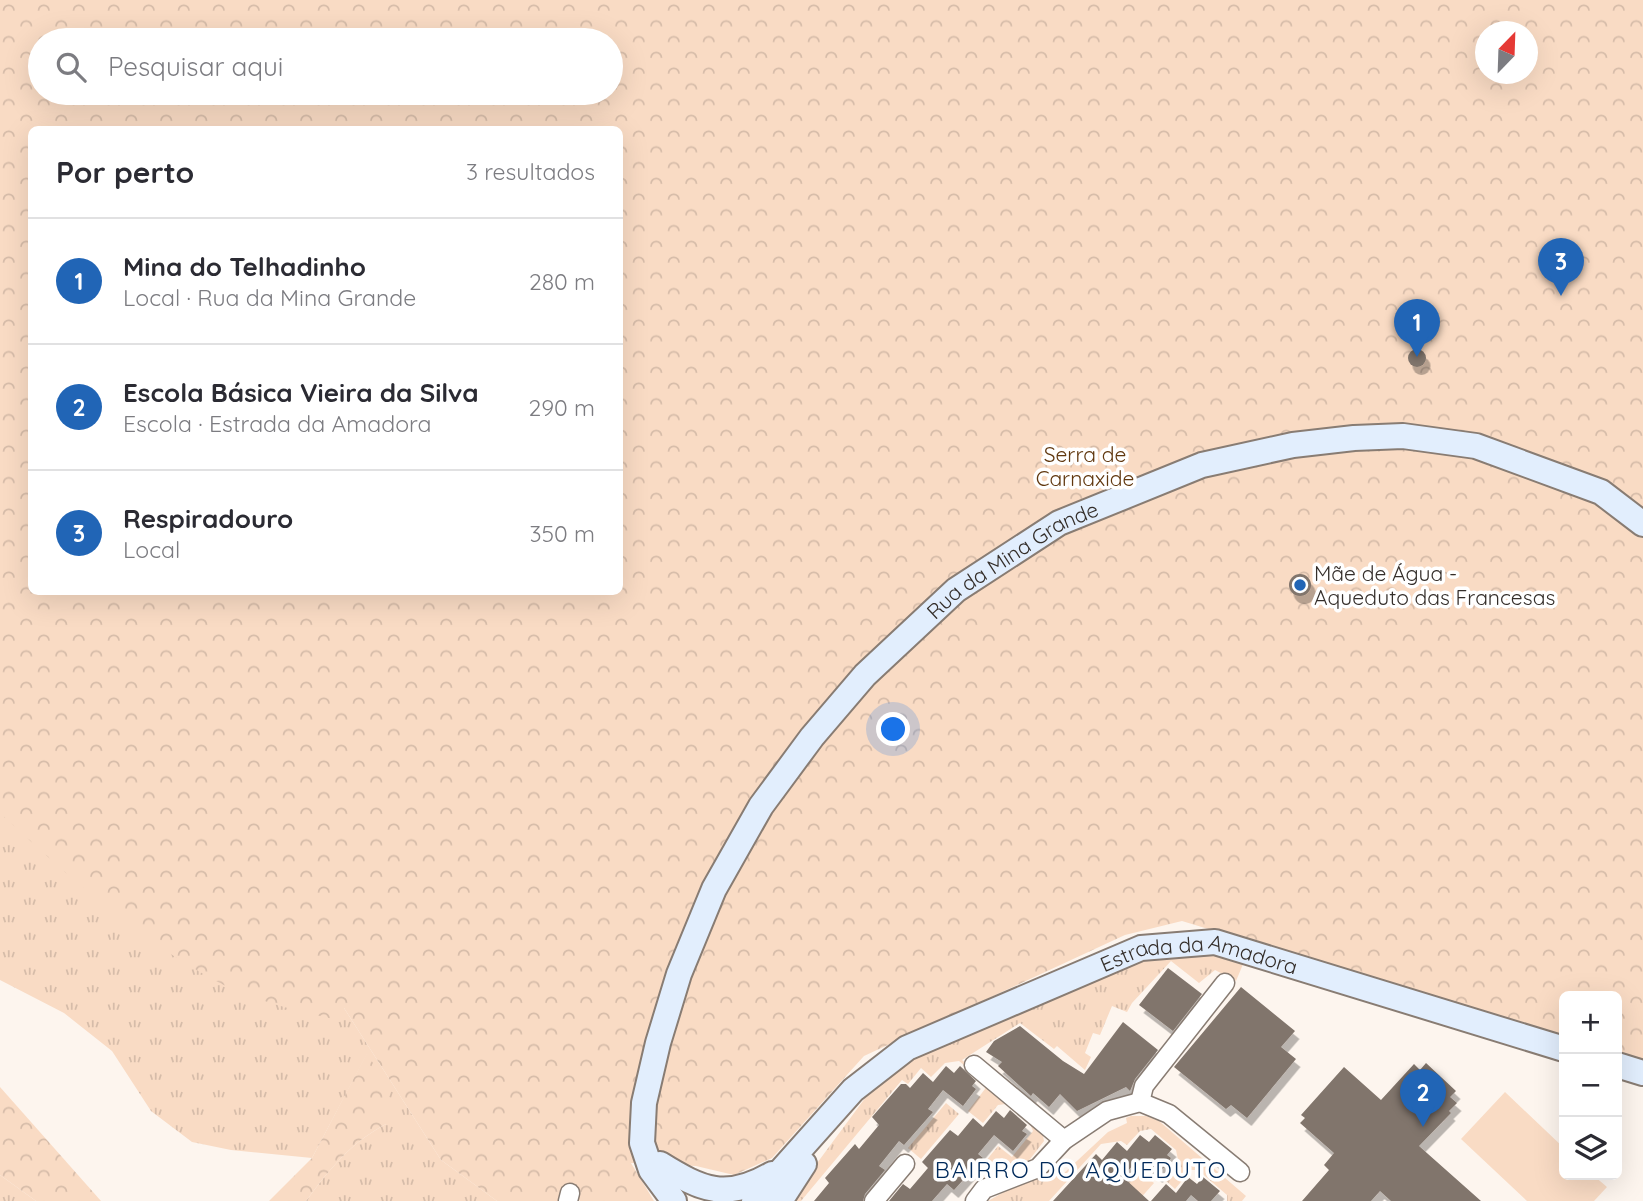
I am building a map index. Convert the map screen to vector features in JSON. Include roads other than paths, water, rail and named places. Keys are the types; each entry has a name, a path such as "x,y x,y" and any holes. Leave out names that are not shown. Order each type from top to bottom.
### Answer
{"street":[{"name":"Rua da Mina Grande","path":"674,1201 651,1170 642,1143 644,1103 658,1042 679,974 714,889 761,806 812,737 865,675 956,590 1059,523 1202,465 1293,444 1341,439 1403,436 1476,446 1601,492 1643,524"},
{"name":"Estrada da Amadora","path":"754,1201 853,1090 907,1048 1141,948 1215,942 1559,1047"},
{"path":"1140,1102 1144,1086 1225,983"},
{"path":"974,1065 1064,1140"},
{"path":"1622,1067 1643,1073"},
{"name":"Estrada da Amadora","path":"779,1201 853,1090"},
{"path":"975,1201 984,1189 1038,1168 1064,1140 1107,1111 1140,1102 1169,1114 1240,1172"},
{"name":"Rua da Mina Grande","path":"644,1103 660,1164"},
{"path":"660,1164 691,1183 720,1192 752,1187 785,1167"},
{"path":"660,1164 689,1192 704,1201"},
{"path":"874,1201 905,1164"}],"place":[{"name":"Respiradouro","path":"1561,296"},
{"name":"Mina do Telhadinho","path":"1417,357"},
{"name":"Mãe de Água - Aqueduto das Francesas","path":"1300,585"},
{"name":"Escola Básica Vieira da Silva","path":"1423,1127"}],"district":[{"name":"BAIRRO DO AQUEDUTO","path":"1081,1169"}],"park label":[{"name":"Serra de Carnaxide","path":"1085,466"}]}
